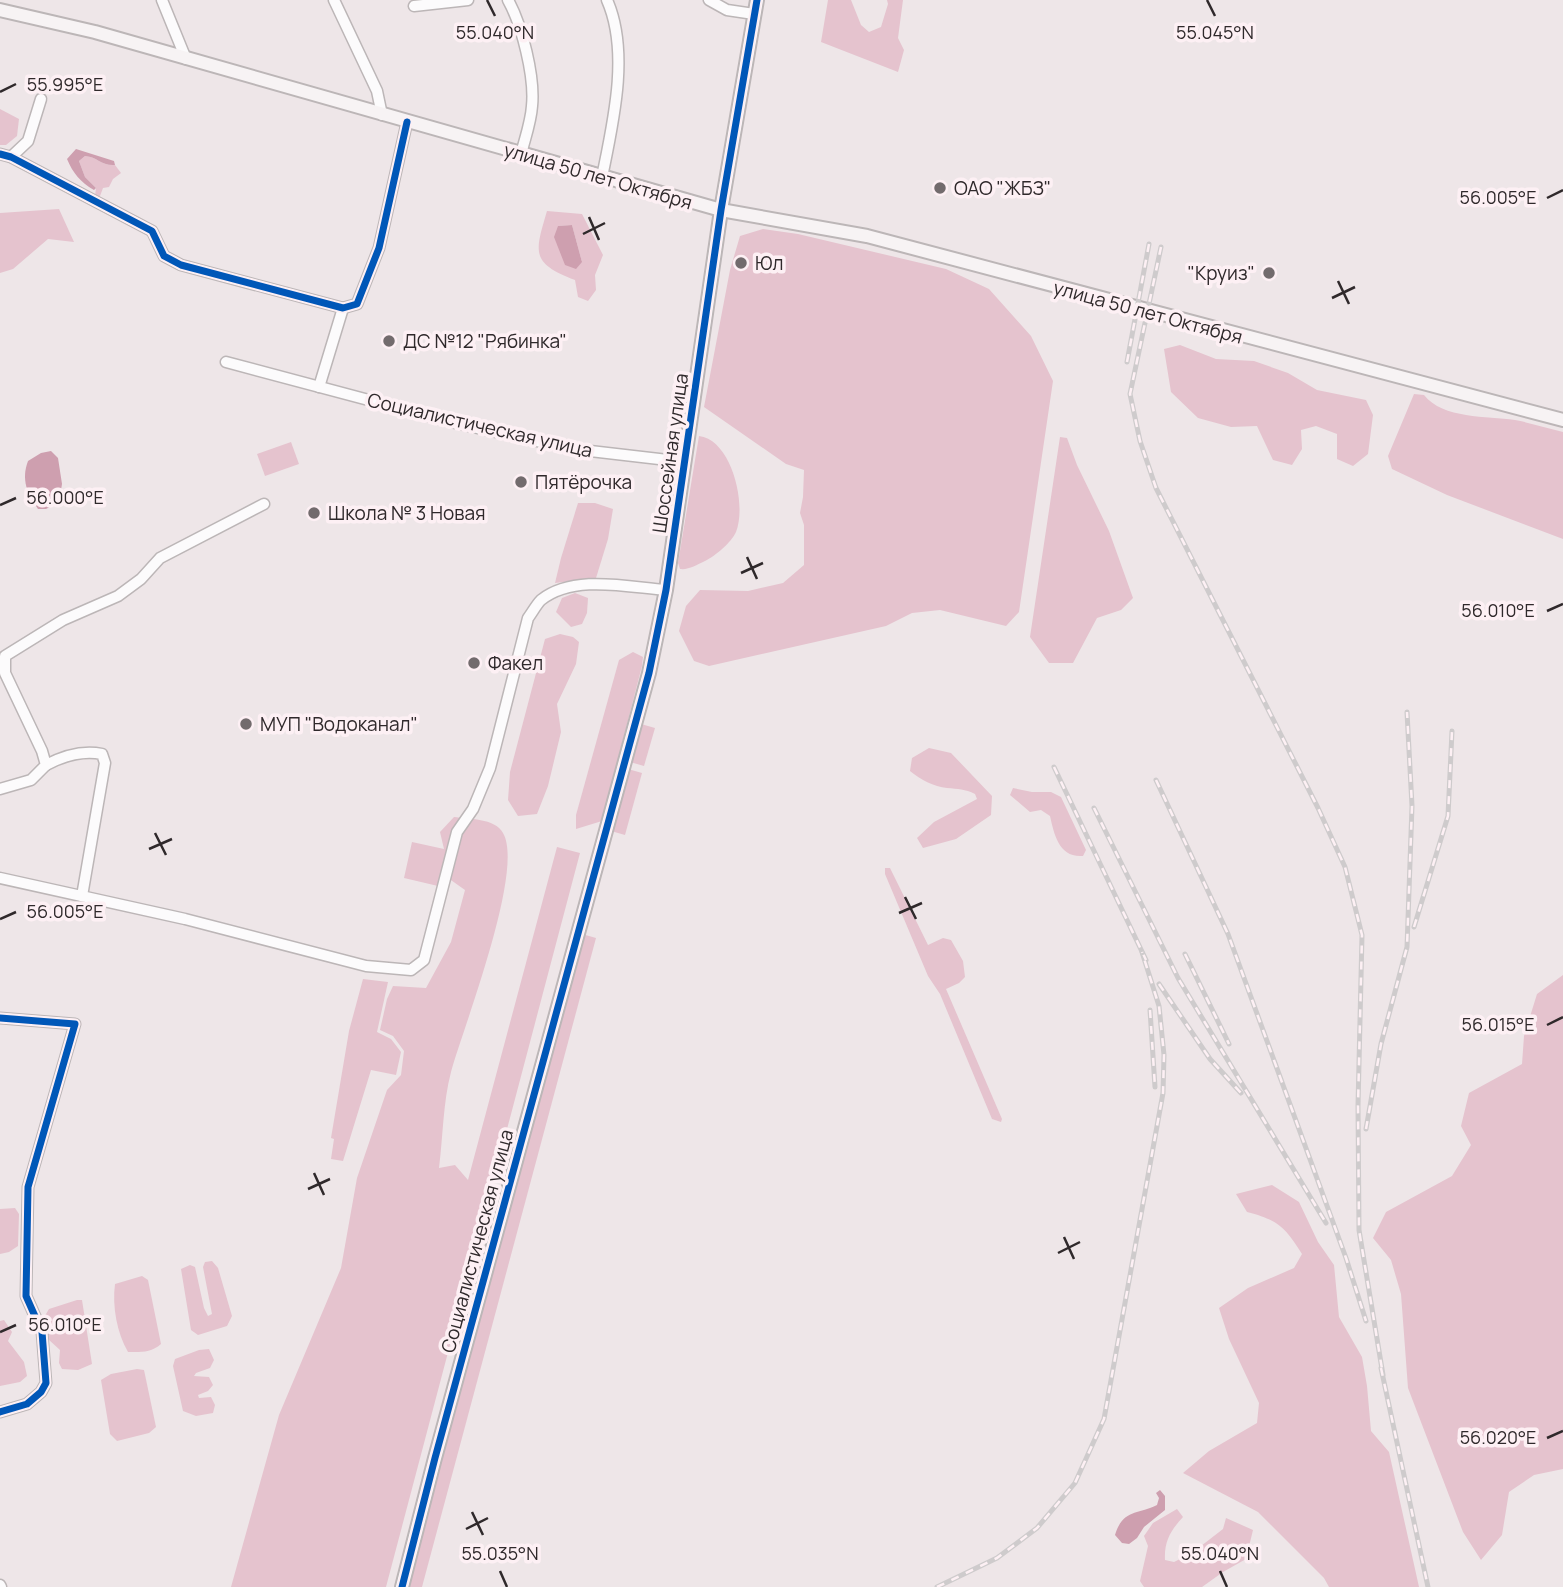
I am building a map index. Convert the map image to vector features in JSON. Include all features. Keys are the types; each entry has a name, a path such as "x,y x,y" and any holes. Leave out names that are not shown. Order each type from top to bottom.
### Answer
{"main road":[{"name":"улица 50 лет Октября","path":"0,10 85,29 721,210 867,236 1563,420"}],"street":[{"path":"162,0 186,59"},
{"path":"334,0 377,91 382,115"},
{"path":"414,6 468,0"},
{"path":"508,0 520,31 532,88 533,107 521,154"},
{"path":"602,177 612,130 619,44 607,0"},
{"path":"709,0 727,10 754,14"},
{"name":"Шоссейная улица","path":"585,904 649,673 666,590 721,210 757,0"},
{"path":"41,99 28,141 5,156 152,231 164,256 181,265 343,308 358,304 379,248 407,122"},
{"path":"319,387 343,308"},
{"name":"Социалистическая улица","path":"226,362 455,423 573,449 685,462"},
{"path":"46,765 5,673 5,656 62,620 118,596 141,579 160,558 264,504"},
{"path":"0,878 185,919 366,966 411,970 424,960 457,832 473,809 490,768 528,618 539,602 561,588 584,585 666,590"},
{"path":"0,789 31,780 46,765 60,758 91,752 102,754 105,763 82,896"},
{"name":"Социалистическая улица","path":"402,1587 585,904"},
{"path":"0,1018 75,1024 28,1187 26,1296 42,1332 46,1383 41,1392 27,1404 0,1412"}],"shaded area":[{"path":"828,0 851,0 861,25 869,32 881,27 887,0 903,0 898,38 904,50 898,72 821,42"},
{"path":"0,109 19,119 17,136 6,145 0,145"},
{"path":"76,149 114,161 115,165 110,165 85,156 79,161 85,177 96,188 94,190 78,177 67,159"},
{"path":"85,156 115,165 121,173 113,179 109,187 103,188 100,196 95,196 96,188 85,177 79,161"},
{"path":"59,209 74,242 48,239 13,269 0,273 0,213"},
{"path":"547,211 582,214 603,255 595,275 596,290 588,301 578,297 575,280 560,274 543,262 539,246","holes":["572,225 582,262 558,226"]},
{"path":"572,225 582,262 576,269 565,265 554,237 558,226"},
{"path":"763,229 798,234 946,269 989,289 1031,336 1053,381 1019,612 1006,626 940,610 912,613 886,626 709,666 694,661 679,631 686,606 700,590 748,591 783,583 804,565 804,525 800,513 804,470 786,464 704,407 730,270 740,236"},
{"path":"1180,345 1216,359 1254,361 1288,373 1317,390 1366,400 1373,415 1368,454 1353,466 1337,459 1337,434 1316,426 1301,430 1302,449 1292,465 1273,460 1257,426 1231,427 1198,418 1171,392 1164,349"},
{"path":"1414,394 1424,395 1432,403 1454,412 1515,420 1563,432 1563,539 1447,495 1392,469 1388,456"},
{"path":"699,436 711,440 728,461 738,491 739,520 734,536 718,553 692,567 680,569 678,563"},
{"path":"1060,437 1067,438 1109,531 1133,598 1121,610 1097,618 1073,663 1049,663 1030,637"},
{"path":"291,442 299,464 265,476 257,454"},
{"path":"51,451 58,458 62,484 59,502 46,509 38,509 26,486 26,468 28,461 41,453"},
{"path":"578,503 595,503 613,509 608,539 596,578 555,583 561,558"},
{"path":"575,593 588,598 587,613 582,624 571,627 556,612 562,598"},
{"path":"560,634 573,637 579,642 576,664 557,704 561,732 548,786 537,814 518,816 508,800 510,772 545,639"},
{"path":"633,652 643,657 642,666 602,821 576,829 576,815 619,660"},
{"path":"641,724 655,728 644,766 630,762"},
{"path":"929,748 951,753 992,796 991,815 956,839 923,848 917,838 934,822 977,799 971,792 937,786 910,771 912,758"},
{"path":"628,769 642,773 625,835 611,831"},
{"path":"1013,788 1051,792 1061,797 1086,850 1083,856 1075,856 1063,849 1056,837 1050,816 1041,810 1030,812 1010,795"},
{"path":"454,817 494,824 503,833 508,852 506,880 490,950 451,1072 445,1107 439,1168 455,1165 468,1180 557,847 580,853 386,1587 231,1587 279,1415 341,1268 357,1178 387,1090 401,1075 404,1051 393,1036 380,1030 387,999 393,986 426,988 451,942 465,890 448,878 445,856 438,886 404,878 412,842 444,849 440,832"},
{"path":"885,868 890,868 928,945 943,938 951,940 963,961 965,977 946,989 1001,1122 992,1119 940,994 928,976 885,874"},
{"path":"582,934 596,938 422,1587 406,1587"},
{"path":"1563,975 1563,1469 1534,1475 1509,1492 1502,1535 1481,1560 1463,1532 1408,1388 1401,1294 1391,1260 1373,1238 1386,1212 1452,1176 1471,1145 1461,1126 1469,1093 1522,1064 1524,1036 1537,994"},
{"path":"363,979 388,982 377,1032 391,1039 401,1052 396,1075 371,1070 343,1161 331,1159 334,1139 331,1138 349,1031"},
{"path":"1272,1185 1299,1202 1318,1242 1334,1265 1339,1317 1362,1357 1371,1431 1389,1452 1419,1587 1329,1587 1324,1578 1258,1512 1183,1473 1209,1451 1257,1423 1259,1403 1229,1339 1219,1308 1248,1288 1294,1268 1302,1254 1280,1226 1247,1212 1236,1194"},
{"path":"15,1208 19,1214 18,1246 0,1254 0,1209"},
{"path":"212,1261 218,1268 232,1316 227,1326 198,1335 191,1330 181,1269 190,1265 195,1267 208,1316 212,1314 203,1267 205,1262"},
{"path":"142,1276 148,1280 161,1344 142,1352 128,1352 116,1319 115,1284"},
{"path":"82,1300 92,1364 78,1370 62,1369 59,1363 60,1350 48,1339 43,1319 49,1309"},
{"path":"4,1320 12,1332 8,1341 24,1362 27,1376 20,1382 0,1386 0,1321"},
{"path":"209,1349 214,1360 210,1368 194,1376 209,1377 213,1385 208,1391 198,1395 199,1398 211,1397 215,1405 213,1413 196,1416 183,1411 173,1366 175,1359"},
{"path":"144,1370 156,1427 149,1433 117,1441 110,1434 101,1380 111,1374"},
{"path":"1160,1490 1165,1496 1165,1510 1144,1527 1137,1538 1129,1544 1122,1543 1115,1535 1122,1521 1131,1514 1157,1505 1159,1498 1156,1493"},
{"path":"1177,1509 1183,1517 1169,1536 1165,1560 1174,1562 1192,1553 1223,1529 1226,1518 1253,1530 1246,1559 1202,1587 1144,1587 1140,1581 1148,1546 1144,1536 1153,1523"}],"railway":[{"path":"1127,362 1149,244"},
{"path":"1161,247 1130,394 1140,441 1156,488 1318,808 1345,867 1362,935 1358,1106 1359,1230 1383,1375"},
{"path":"1366,1129 1381,1044 1407,947 1412,806 1407,712"},
{"path":"1414,927 1448,816 1452,731"},
{"path":"1054,767 1146,960"},
{"path":"1156,780 1228,934 1346,1258 1366,1321"},
{"path":"1094,808 1178,978 1326,1223"},
{"path":"937,1587 997,1558 1037,1528 1075,1483 1104,1419 1163,1093 1164,1055 1159,1006 1142,952"},
{"path":"1185,954 1229,1044"},
{"path":"1159,984 1210,1059 1241,1093"},
{"path":"1150,1010 1155,1087"},
{"path":"1381,1368 1428,1587"}],"cycle path":[{"path":"402,1587 649,673 666,590 721,210 757,0"},
{"path":"0,154 11,157 152,231 164,256 181,265 343,308 357,304 379,248 407,122"},
{"path":"0,1018 75,1024 28,1187 26,1296 42,1332 46,1383 41,1392 27,1404 0,1412"}],"place":[{"name":"ОАО \"ЖБЗ\"","path":"940,188"},
{"name":"Юл","path":"741,263"},
{"name":"\"Круиз\"","path":"1269,273"},
{"name":"ДС №12 \"Рябинка\"","path":"389,341"},
{"name":"Пятёрочка","path":"521,482"},
{"name":"Школа № 3 Новая","path":"314,513"},
{"name":"Факел","path":"474,663"},
{"name":"МУП \"Водоканал\"","path":"246,724"}]}
